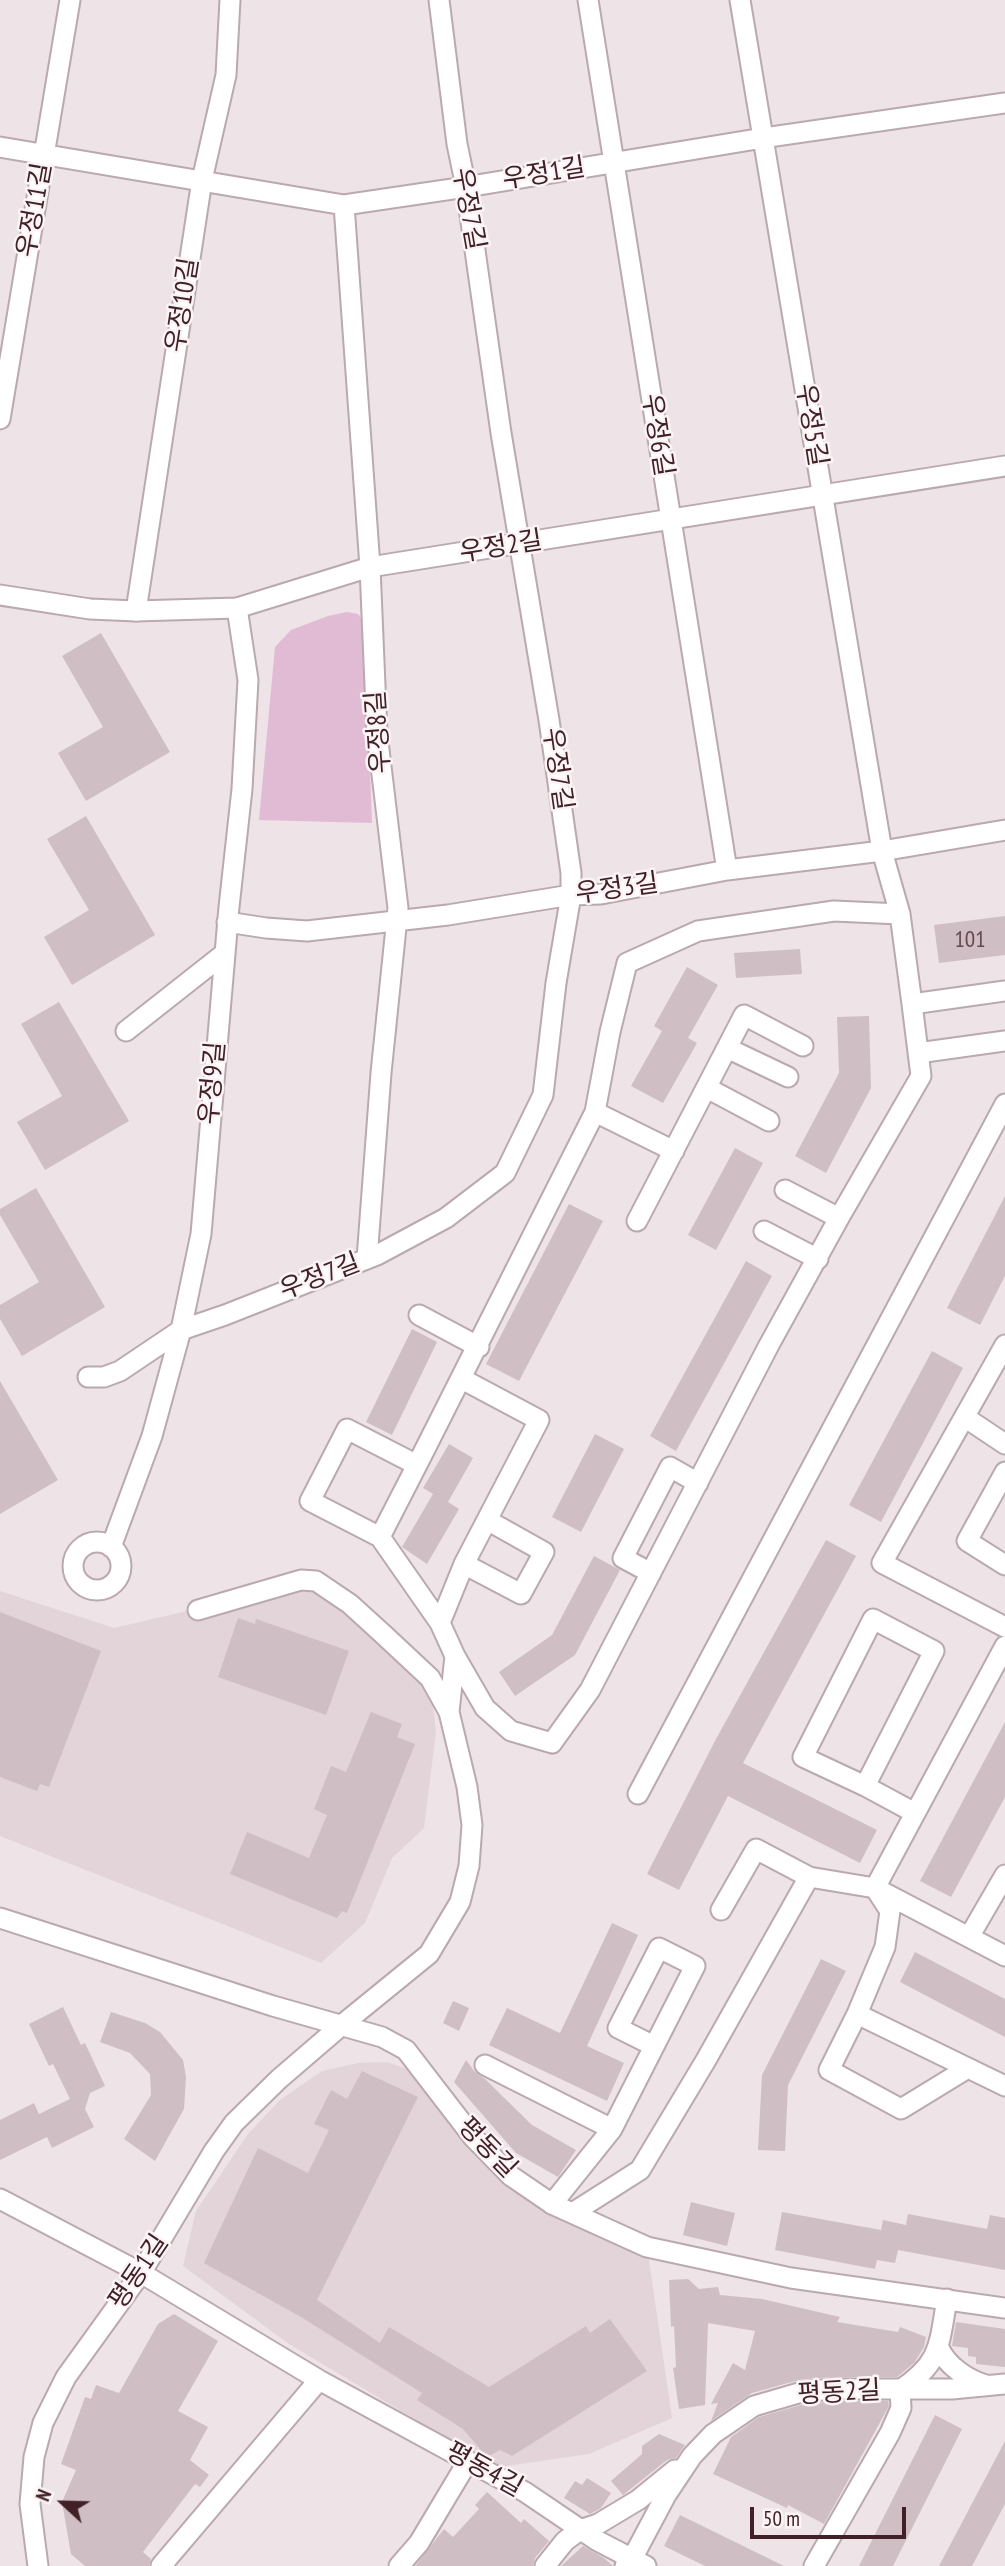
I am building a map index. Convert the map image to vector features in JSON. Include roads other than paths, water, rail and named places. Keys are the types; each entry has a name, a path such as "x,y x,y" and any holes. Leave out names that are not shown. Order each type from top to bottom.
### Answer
{"street":[{"name":"우정11길","path":"0,419 70,0"},
{"name":"우정10길","path":"136,611 202,180 226,75 230,0"},
{"name":"우정7길","path":"88,1377 104,1377 120,1371 181,1330 367,1259 446,1218 505,1173 543,1095 556,983 571,895 566,836 550,720 518,545 466,187 457,144 439,0"},
{"name":"우정6길","path":"588,0 727,870"},
{"name":"우정5길","path":"455,1656 485,1708 511,1731 552,1743 590,1690 769,1345 921,1076 900,914 882,851 740,0"},
{"name":"우정1길","path":"0,147 344,205 763,138 1005,103"},
{"name":"우정8길","path":"344,205 370,567 377,733 398,908 381,1073 367,1259"},
{"name":"우정2길","path":"0,595 90,608 136,611 237,608 370,567 1005,466"},
{"name":"우정9길","path":"111,1547 152,1436 181,1330 201,1234 227,922 242,789 248,680 237,608"},
{"name":"우정3길","path":"227,922 307,931 448,915 571,895 601,894 727,870 882,851 1005,830"},
{"path":"380,1537 479,1347 595,1112 610,1032 627,963 698,930 834,911 900,914"},
{"path":"125,1031 225,953"},
{"path":"912,1004 1005,992"},
{"path":"637,1222 744,1015 803,1046"},
{"path":"918,1053 1005,1041"},
{"path":"727,1048 788,1077"},
{"path":"706,1088 769,1121"},
{"path":"638,1794 1005,1104"},
{"path":"595,1112 674,1152"},
{"path":"785,1190 839,1218"},
{"path":"764,1231 818,1259"},
{"path":"419,1315 479,1347"},
{"path":"1005,1345 966,1418 881,1563 1005,1628"},
{"path":"440,1623 464,1564 539,1420 462,1379"},
{"path":"966,1418 1005,1444"},
{"path":"417,1465 347,1429 310,1501 380,1537 440,1623 455,1656 449,1712"},
{"path":"651,1573 624,1558 670,1467 698,1483"},
{"path":"1005,1472 967,1541 1005,1564"},
{"path":"464,1564 521,1594 544,1552 487,1520"},
{"path":"198,1610 301,1580 316,1581 350,1604 430,1678 449,1712"},
{"path":"865,1786 934,1651 873,1619 803,1757 915,1813"},
{"path":"875,1888 1005,1646"},
{"name":"평동1길","path":"38,2566 30,2504 34,2457 43,2423 66,2377 141,2273 214,2151 234,2123 343,2024 429,1954 460,1902 469,1866 472,1825 449,1712"},
{"path":"721,1910 756,1849 809,1877 875,1888 1005,1956"},
{"path":"969,1937 1005,1875"},
{"path":"574,2212 640,2171 809,1877"},
{"path":"875,1888 890,1911 885,1947 857,2014 829,2070 901,2109 968,2068"},
{"name":"평동길","path":"0,1918 273,2006 382,2037 406,2050 473,2137 511,2176 552,2204 647,2247 791,2278 1005,2308"},
{"path":"552,2204 612,2129 695,1966 660,1948 618,2028 654,2046"},
{"path":"857,2014 1005,2086"},
{"path":"485,2065 612,2129"},
{"name":"평동4길","path":"0,2199 141,2273 319,2380 524,2492 634,2564"},
{"path":"814,2566 890,2432 901,2408 900,2390 921,2376 939,2348 947,2299"},
{"path":"939,2348 947,2361 977,2382 999,2386"},
{"path":"161,2566 319,2380"},
{"name":"평동2길","path":"545,2566 565,2542 580,2530 598,2524 638,2500 692,2456 713,2434 754,2406 802,2392 832,2389 900,2390 999,2386"},
{"name":"평동2길","path":"634,2564 648,2525 692,2456"},
{"path":"399,2566 419,2543 468,2461"}]}
